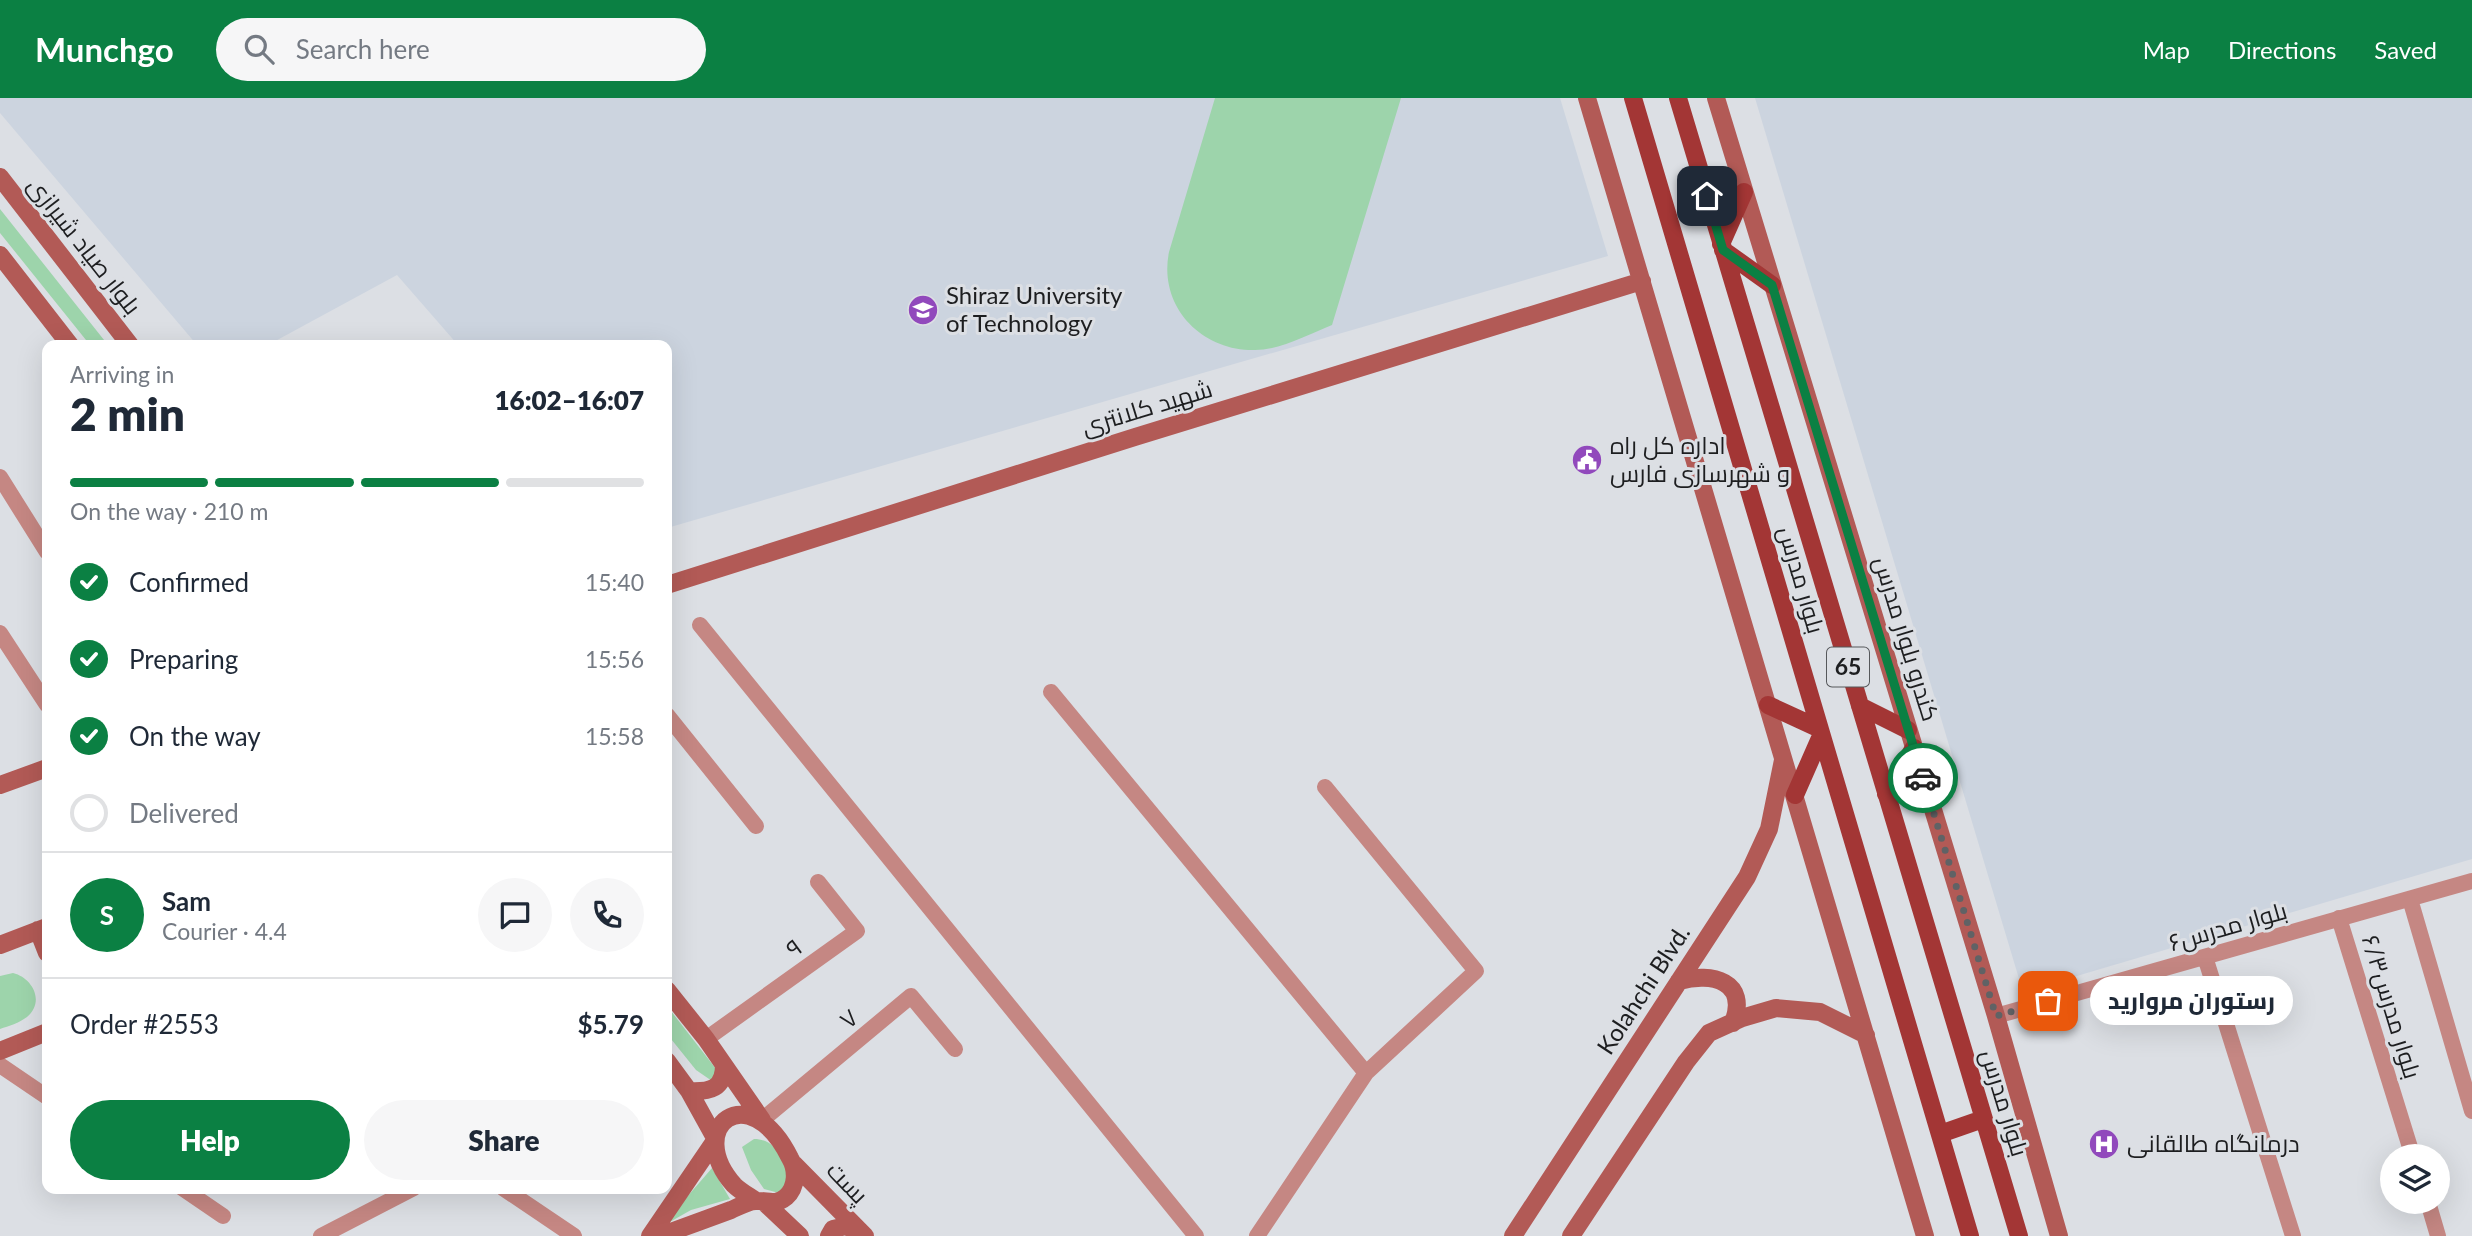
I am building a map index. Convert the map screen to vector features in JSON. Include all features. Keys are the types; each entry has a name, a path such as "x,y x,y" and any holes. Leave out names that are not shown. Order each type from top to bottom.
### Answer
{"main road":[{"path":"1587,98 1925,1236"},
{"name":"بلوار مدرس","path":"1633,98 1970,1236"},
{"name":"بلوار مدرس","path":"1678,98 2019,1236"},
{"name":"کندرو بلوار مدرس","path":"1716,98 1996,1016 2059,1236"},
{"name":"بلوار صیاد شیرازی","path":"0,177 126,340"},
{"path":"1744,192 1722,247 1772,285"},
{"path":"0,255 66,340"},
{"name":"شهید کلانتری","path":"672,583 1642,281"},
{"path":"1768,705 1819,732 1795,795"},
{"path":"1860,706 1908,730"},
{"path":"1886,794 1914,748"},
{"name":"Kolahchi Blvd.","path":"1513,1236 1747,877 1769,829 1783,757"},
{"path":"0,785 42,770"},
{"path":"0,945 42,929"},
{"path":"1679,981 1695,976 1727,983 1737,995 1738,1009 1732,1023"},
{"path":"660,1236 760,1202 774,1203 787,1196 795,1182 794,1164 786,1149 672,996"},
{"path":"1571,1236 1686,1062 1709,1033 1776,1008 1819,1012 1866,1035"},
{"path":"0,1051 42,1034"},
{"path":"689,1090 704,1092 716,1087 724,1077 724,1065"},
{"path":"672,1068 689,1090 735,1186 760,1202 800,1236"},
{"path":"650,1236 714,1140 719,1128 730,1116 746,1114 762,1120"},
{"path":"1940,1134 1983,1119"},
{"name":"پست","path":"794,1164 864,1235"},
{"path":"830,1236 833,1229 846,1226 864,1235"}],"street":[{"path":"0,477 42,544"},
{"path":"700,625 1196,1236"},
{"path":"0,634 42,697"},
{"path":"1051,692 1366,1073"},
{"path":"672,721 756,826"},
{"path":"1257,1236 1366,1073 1476,971 1325,788"},
{"name":"بلوار مدرس۶","path":"1996,1016 2472,881"},
{"name":"۹","path":"706,1039 857,931 818,883"},
{"path":"2410,899 2472,1111"},
{"name":"بلوار مدرس۶/۳","path":"2339,918 2409,1144"},
{"path":"2205,957 2293,1236"},
{"name":"۷","path":"762,1120 911,996 955,1049"},
{"path":"0,1065 42,1094"},
{"path":"672,1080 689,1090"},
{"path":"191,1194 223,1216"},
{"path":"321,1236 402,1194"},
{"path":"512,1194 574,1236"},
{"path":"2432,1214 2438,1236"}],"shaded area":[{"name":"Shiraz University of Technology","path":"0,98 1560,98 1608,256 672,527 672,340 454,340 397,275 277,340 193,340 0,113"},
{"path":"1755,98 2472,98 2472,859 2023,992"}],"green space":[{"path":"1215,98 1401,98 1332,325 1275,347 1255,350 1217,343 1188,322 1177,307 1170,290 1167,272 1169,252"},
{"path":"0,209 104,340 86,340 0,233"},
{"path":"13,973 31,985 36,998 35,1004 27,1017 0,1029 0,976"},
{"path":"672,1012 720,1074 712,1081 696,1070 672,1040"},
{"path":"754,1139 769,1143 783,1161 789,1183 779,1193 764,1189 751,1170 742,1147"},
{"path":"712,1168 730,1199 691,1210 661,1227"}],"way so far":[{"path":"1923,778 1996,1016 2048,1001"}],"place":[{"name":"Shiraz University of Technology","path":"923,310"},
{"name":"اداره کل راه و شهرسازی فارس","path":"1587,460"},
{"name":"رستوران مروارید","path":"2048,1001"},
{"name":"درمانگاه طالقانی","path":"2104,1144"}],"route":[{"path":"1707,196 1723,250 1772,285 1923,778"}]}
